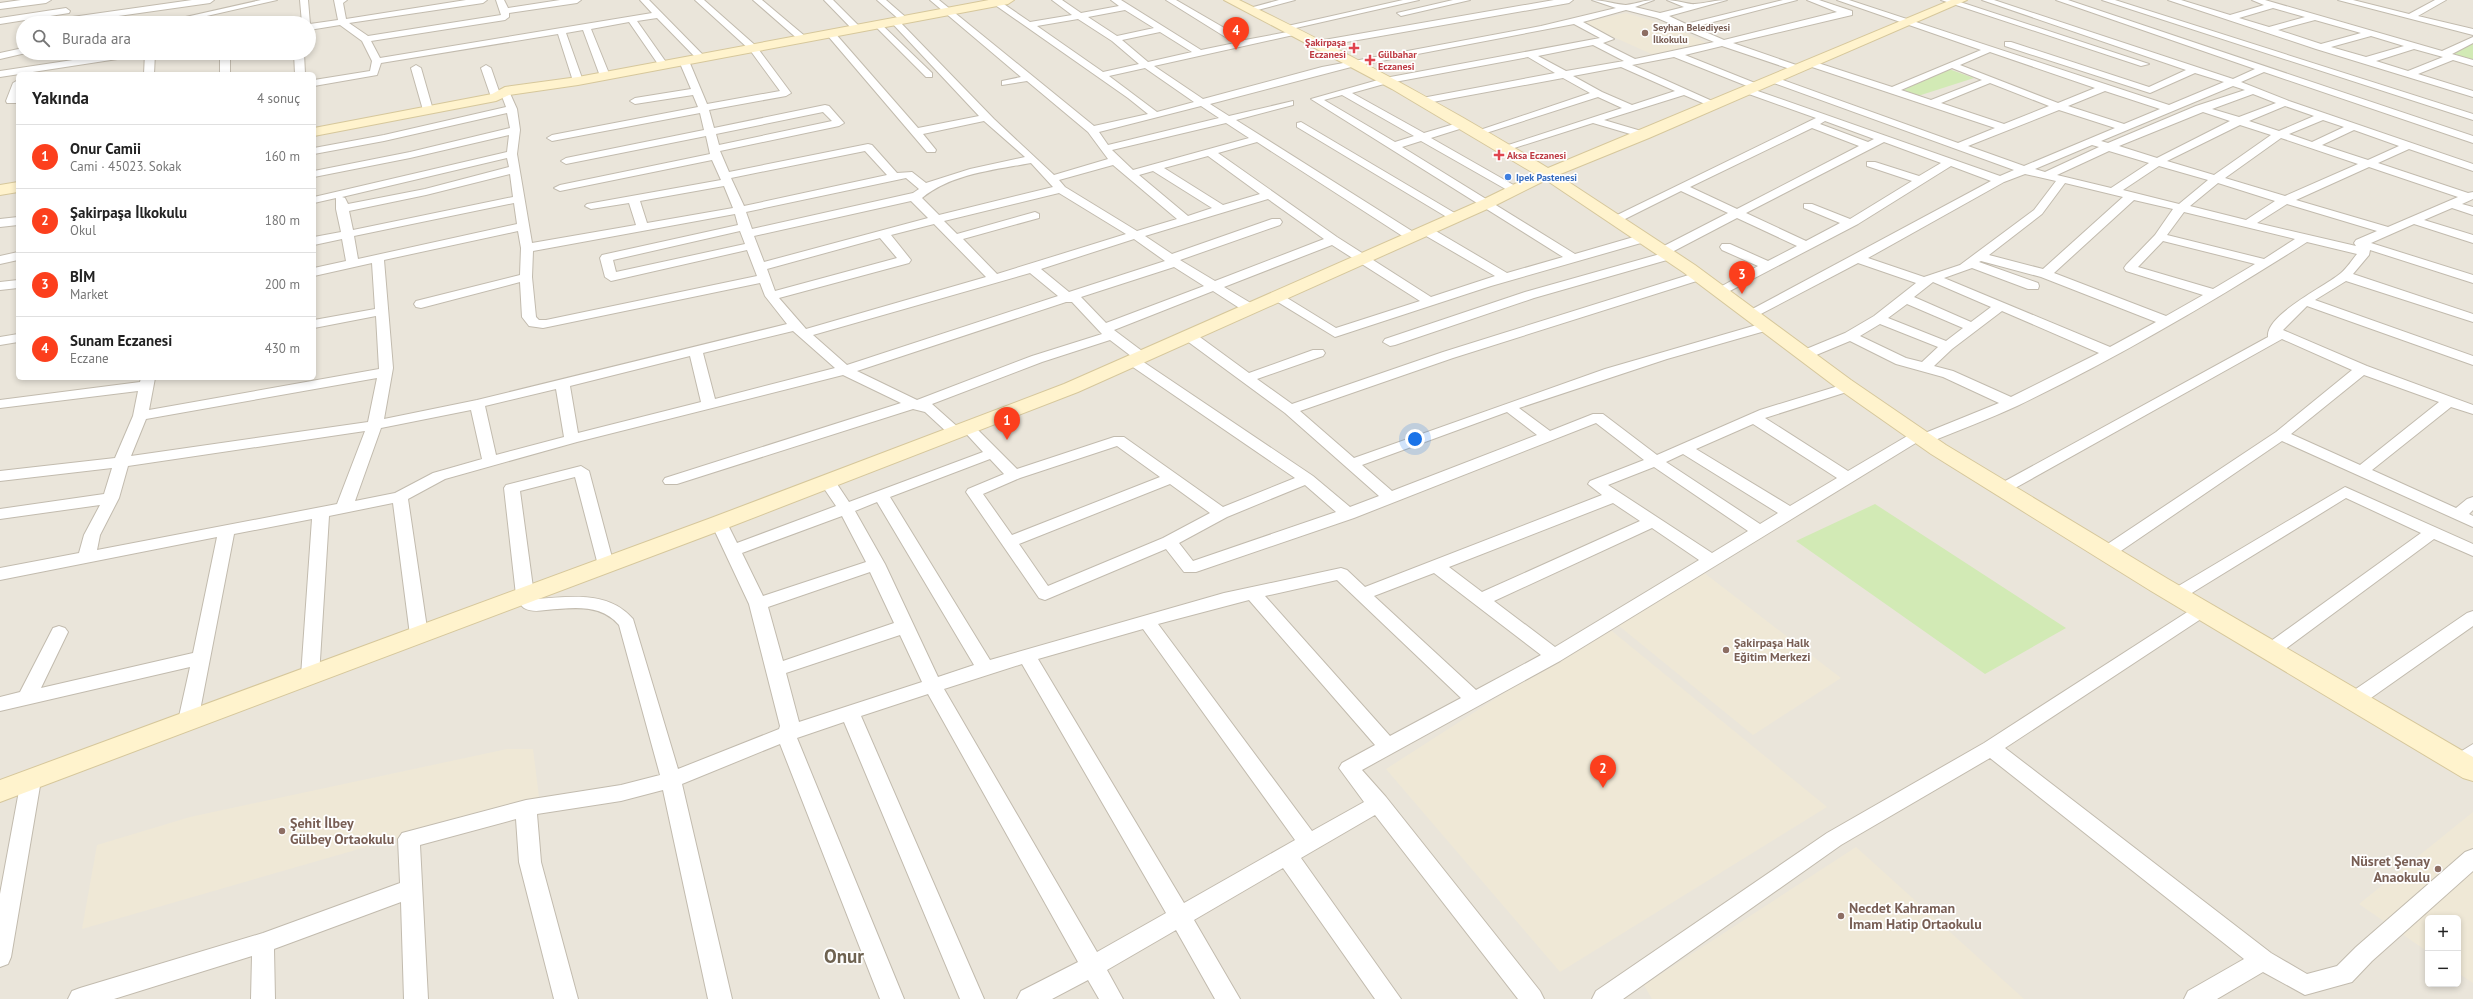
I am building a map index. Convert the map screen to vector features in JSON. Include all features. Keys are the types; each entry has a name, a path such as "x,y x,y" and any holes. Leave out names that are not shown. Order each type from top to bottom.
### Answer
{"main road":[{"path":"1230,0 1318,44 1472,128 1547,174 1667,253 1848,387 2002,489 2201,611 2354,700 2468,761"},
{"path":"316,132 428,110 500,94 578,82 998,1"},
{"path":"0,791 719,523 1071,388 1274,296 1488,203 1513,189 1547,174 1716,105 1953,1"},
{"path":"0,190 16,187"}],"street":[{"path":"0,6 46,0"},
{"path":"35,16 146,0"},
{"path":"103,16 210,0"},
{"path":"202,16 273,0"},
{"path":"304,0 305,16"},
{"path":"316,83 374,73 377,61 366,39 343,23 338,1 343,0"},
{"path":"316,26 483,0"},
{"path":"500,0 508,25"},
{"path":"377,61 508,25 577,0"},
{"path":"644,0 701,58"},
{"path":"552,138 786,93 753,48 699,0"},
{"path":"757,0 803,39"},
{"path":"828,0 857,29"},
{"path":"881,0 987,117 1033,159 1061,189 1136,235 1173,261 1249,308"},
{"path":"934,0 1092,130 1107,148 1115,161 1186,220"},
{"path":"1056,0 1115,39 1148,66 1257,139 1418,233 1505,277"},
{"path":"1116,0 1201,54"},
{"path":"1170,0 1244,44"},
{"path":"1250,9 1291,0"},
{"path":"1101,75 1244,44 1375,4 1387,6 1415,0"},
{"path":"1392,17 1466,0"},
{"path":"1318,44 1569,0"},
{"path":"1596,0 1660,16 1687,26 1726,44 1891,91 2005,128"},
{"path":"1092,130 1156,116 1354,64 1499,38 1575,22 1627,8 1650,0"},
{"path":"1671,0 1692,7"},
{"path":"1660,16 1723,0"},
{"path":"1687,26 1793,0"},
{"path":"1811,0 1847,12 1943,23"},
{"path":"1841,0 1908,20 2101,89 2166,108"},
{"path":"1986,0 2230,81 2285,104 2352,128 2473,168"},
{"path":"2060,0 2473,140"},
{"path":"2106,0 2473,117"},
{"path":"2172,0 2346,56 2473,94"},
{"path":"2256,0 2473,63"},
{"path":"2342,0 2473,32"},
{"path":"2409,17 2442,0"},
{"path":"998,1 1030,26 1101,75 1156,116"},
{"path":"1953,1 2151,66"},
{"path":"2188,5 2206,1"},
{"path":"1375,4 1407,28"},
{"path":"180,16 181,5"},
{"path":"2231,18 2273,5"},
{"path":"1030,26 1127,7"},
{"path":"2422,11 2473,23"},
{"path":"1422,101 1726,44 1847,12"},
{"path":"366,39 508,25 561,31 659,15"},
{"path":"2269,30 2316,17"},
{"path":"0,21 16,19"},
{"path":"632,20 663,65"},
{"path":"1574,258 1488,203 1316,100 1386,82 1596,43 1609,39 1575,22"},
{"path":"879,25 929,75"},
{"path":"586,27 605,76"},
{"path":"0,30 16,28"},
{"path":"1115,39 1162,29"},
{"path":"2038,30 1999,41 2150,90 2196,70"},
{"path":"561,31 578,82"},
{"path":"2319,47 2371,33"},
{"path":"831,34 931,150"},
{"path":"2251,46 2287,36"},
{"path":"1499,38 1566,74 1598,94 1629,107"},
{"path":"2408,74 2448,56 2473,40"},
{"path":"1596,43 1634,62"},
{"path":"2364,61 2414,46"},
{"path":"1891,91 1990,49"},
{"path":"0,56 16,53"},
{"path":"1675,54 1760,86 1957,147 2024,170 2180,209 2305,238 2363,248 2473,279"},
{"path":"2288,77 2346,56"},
{"path":"25,60 22,72 88,60"},
{"path":"89,72 93,60"},
{"path":"149,72 150,60"},
{"path":"225,60 225,72"},
{"path":"299,60 300,72"},
{"path":"684,61 704,108 716,153 740,210 747,236 771,296 799,330 845,370 915,404 930,408 993,453 1014,475"},
{"path":"1622,64 1682,92 1716,105"},
{"path":"1952,65 2058,106 2123,127"},
{"path":"416,68 428,110"},
{"path":"486,68 500,94 512,109 515,130 512,154 527,248 526,277 529,317 537,325 761,273 883,234 1061,189"},
{"path":"1750,314 1808,286 2000,180 2230,81 2264,69"},
{"path":"2166,71 2181,76"},
{"path":"0,74 16,73"},
{"path":"1005,83 1030,78"},
{"path":"1931,104 1990,80"},
{"path":"316,93 364,84"},
{"path":"1760,86 1826,117 1948,163 2000,180"},
{"path":"16,88 11,101 16,100"},
{"path":"1957,147 2101,89"},
{"path":"2048,175 2107,146 2200,108 2252,90"},
{"path":"635,101 697,91"},
{"path":"1344,92 1513,189"},
{"path":"1504,148 1629,107 1682,92"},
{"path":"1393,146 1423,136 1472,128 1598,94"},
{"path":"1107,148 1168,135 1226,118 1289,103"},
{"path":"2114,192 2159,161 2239,121 2285,104"},
{"path":"560,188 716,153 839,123 825,108 566,161"},
{"path":"2200,108 2471,196"},
{"path":"316,151 402,135 512,109"},
{"path":"2214,294 2130,268 2160,237 2180,209 2216,179 2280,134 2321,116"},
{"path":"916,132 987,117"},
{"path":"1615,219 1826,117"},
{"path":"1593,120 1644,135"},
{"path":"1811,124 1868,146"},
{"path":"1301,125 1454,217"},
{"path":"2314,145 2352,128"},
{"path":"316,174 410,155 515,130"},
{"path":"402,135 410,155"},
{"path":"1390,342 1433,326 1667,253 1737,214 1884,138"},
{"path":"1131,174 1208,151 1257,139"},
{"path":"2089,141 2288,199 2388,231"},
{"path":"2248,224 2288,199 2372,164 2408,146"},
{"path":"591,206 727,179 868,147 894,177"},
{"path":"1208,151 1333,240 1430,301"},
{"path":"316,200 512,154"},
{"path":"747,236 606,258 611,277 747,236 914,197 920,195 926,188 979,169 1033,159"},
{"path":"1051,179 1115,161"},
{"path":"1719,291 1770,266 1850,223 1948,163"},
{"path":"1871,164 1921,180"},
{"path":"1154,167 1222,209"},
{"path":"342,209 426,192 514,169"},
{"path":"527,248 740,210 908,174 916,182 926,188"},
{"path":"1804,355 1850,336 1879,319 1928,280 1964,268 2038,212 2063,179"},
{"path":"1681,187 1807,246"},
{"path":"341,194 346,235 353,264"},
{"path":"0,476 121,462 376,425 478,404 695,350 799,330 1032,268 1268,195"},
{"path":"2045,274 2131,196"},
{"path":"2274,331 2305,301 2345,276 2363,248 2388,231 2471,196"},
{"path":"914,197 935,220 994,278"},
{"path":"634,198 642,227"},
{"path":"316,241 520,199"},
{"path":"2451,204 2473,211"},
{"path":"1808,206 1850,223"},
{"path":"954,238 1035,216"},
{"path":"2412,220 2473,239"},
{"path":"0,223 16,221"},
{"path":"0,574 226,529 400,497 439,476 572,439 845,370 1072,298 1276,222"},
{"path":"316,272 524,226"},
{"path":"771,296 905,260 883,234"},
{"path":"2160,237 2266,263"},
{"path":"1274,296 1335,333 1505,277 1644,238"},
{"path":"1532,999 1379,803 1349,768 1554,656 1848,478 1922,437 2011,403 2109,352 2214,294 2305,238"},
{"path":"671,481 915,404 1108,332 1333,240"},
{"path":"1726,248 1770,266"},
{"path":"0,260 16,256"},
{"path":"1858,258 1928,280 2001,306 2109,352"},
{"path":"344,508 376,425 385,372 383,311 378,259"},
{"path":"1974,260 2045,274 2166,320"},
{"path":"1974,260 2033,286"},
{"path":"1032,268 1072,298 1136,358 1306,478 1348,514"},
{"path":"1290,410 1448,355 1699,276"},
{"path":"2345,276 2473,318"},
{"path":"421,304 526,277"},
{"path":"0,286 16,284"},
{"path":"1906,299 1974,327"},
{"path":"2305,301 2473,361"},
{"path":"1924,368 1947,346 2001,306"},
{"path":"316,324 383,311"},
{"path":"1879,319 1947,346"},
{"path":"1352,464 1509,407 1668,353 1767,326"},
{"path":"2274,331 2362,369 2473,410"},
{"path":"2002,489 2275,339 2274,331"},
{"path":"1188,335 1290,410 1389,497"},
{"path":"1850,336 1901,361 1948,374 2011,403"},
{"path":"0,341 16,338"},
{"path":"695,350 709,405"},
{"path":"1246,379 1318,353"},
{"path":"2106,553 2281,436 2362,369"},
{"path":"140,416 385,372"},
{"path":"0,404 147,382 140,416 121,462 111,498 92,535 87,557"},
{"path":"562,382 572,439"},
{"path":"1712,561 1613,497 1596,484 1655,461 1754,418 1848,387"},
{"path":"2360,472 2450,401"},
{"path":"478,404 490,462"},
{"path":"1509,407 1546,435"},
{"path":"1170,542 1190,568 1348,514 1546,435 1598,416 1655,461 1760,532"},
{"path":"1754,418 1848,478"},
{"path":"2281,436 2473,522"},
{"path":"1221,513 1170,478 1119,440 1014,475 974,492 1045,594 1170,542 1221,513 1306,478"},
{"path":"1684,448 1790,513"},
{"path":"732,551 993,453"},
{"path":"606,565 581,471 512,488 526,600 533,605 599,603 612,607 622,615 627,623 671,780 720,999"},
{"path":"1009,542 1170,478"},
{"path":"827,481 846,508 877,564 933,686 1091,967 1111,999"},
{"path":"2176,595 2345,492 2473,551"},
{"path":"881,495 985,668"},
{"path":"400,497 419,635"},
{"path":"1362,594 1613,497"},
{"path":"0,514 111,498"},
{"path":"2458,515 2473,502"},
{"path":"310,676 321,512"},
{"path":"1482,600 1652,522"},
{"path":"719,523 758,604 789,718 790,726 786,734 892,999"},
{"path":"188,721 226,529"},
{"path":"2270,651 2433,532"},
{"path":"758,604 877,564"},
{"path":"1435,565 1554,656"},
{"path":"416,999 409,839 526,808 621,793 671,780 786,734 985,668 1148,623 1252,592 1341,574 1473,699"},
{"path":"1252,592 1388,747"},
{"path":"1604,999 1834,839 1990,748 2201,611"},
{"path":"2354,700 2473,617"},
{"path":"1148,623 1309,843"},
{"path":"776,670 906,626"},
{"path":"27,698 59,632"},
{"path":"1027,656 1228,999"},
{"path":"0,704 200,658"},
{"path":"850,713 972,999"},
{"path":"1990,748 2263,960 2305,985 2344,975 2364,954 2473,858"},
{"path":"0,957 31,780"},
{"path":"1029,999 1091,967 1379,803"},
{"path":"526,808 530,862 566,999"},
{"path":"1287,856 1389,999"},
{"path":"80,999 263,942 410,889"},
{"path":"262,999 263,942"},
{"path":"2196,999 2263,960"}],"shaded area":[{"path":"0,0 2473,0 2473,999 0,999"},
{"name":"Seyhan Belediyesi İlkokulu","path":"1626,13 1673,27 1710,45 1656,56 1582,23"},
{"name":"Şakirpaşa Halk Eğitim Merkezi","path":"1703,572 1841,678 1753,735 1613,621"},
{"path":"1607,627 1827,807 1560,972 1386,769"},
{"name":"Şehit İlbey Gülbey Ortaokulu","path":"507,749 533,749 539,797 82,929 97,845 190,817"},
{"name":"Nüsret Şenay Anaokulu","path":"2473,812 2473,983 2461,975 2461,915 2425,915 2425,950 2359,904"},
{"name":"Necdet Kahraman İmam Hatip Ortaokulu","path":"1856,847 2024,999 1652,999 1644,985"}],"green space":[{"path":"2473,40 2473,60 2451,53"},
{"path":"1946,68 1974,78 1918,96 1902,91"},
{"path":"1875,504 2066,628 1985,674 1796,541"}],"place":[{"name":"Seyhan Belediyesi İlkokulu","path":"1645,33"},
{"name":"Şakirpaşa Eczanesi","path":"1354,48"},
{"name":"Sunam Eczanesi","path":"1236,50"},
{"name":"Gülbahar Eczanesi","path":"1370,60"},
{"name":"Aksa Eczanesi","path":"1499,155"},
{"name":"Ipek Pastenesi","path":"1508,177"},
{"name":"BİM","path":"1742,294"},
{"name":"Onur Camii","path":"1007,440"},
{"name":"Şakirpaşa Halk Eğitim Merkezi","path":"1726,650"},
{"name":"Şakirpaşa İlkokulu","path":"1603,788"},
{"name":"Şehit İlbey Gülbey Ortaokulu","path":"282,831"},
{"name":"Nüsret Şenay Anaokulu","path":"2438,869"},
{"name":"Necdet Kahraman İmam Hatip Ortaokulu","path":"1841,916"}],"district":[{"name":"Onur","path":"844,956"}]}
